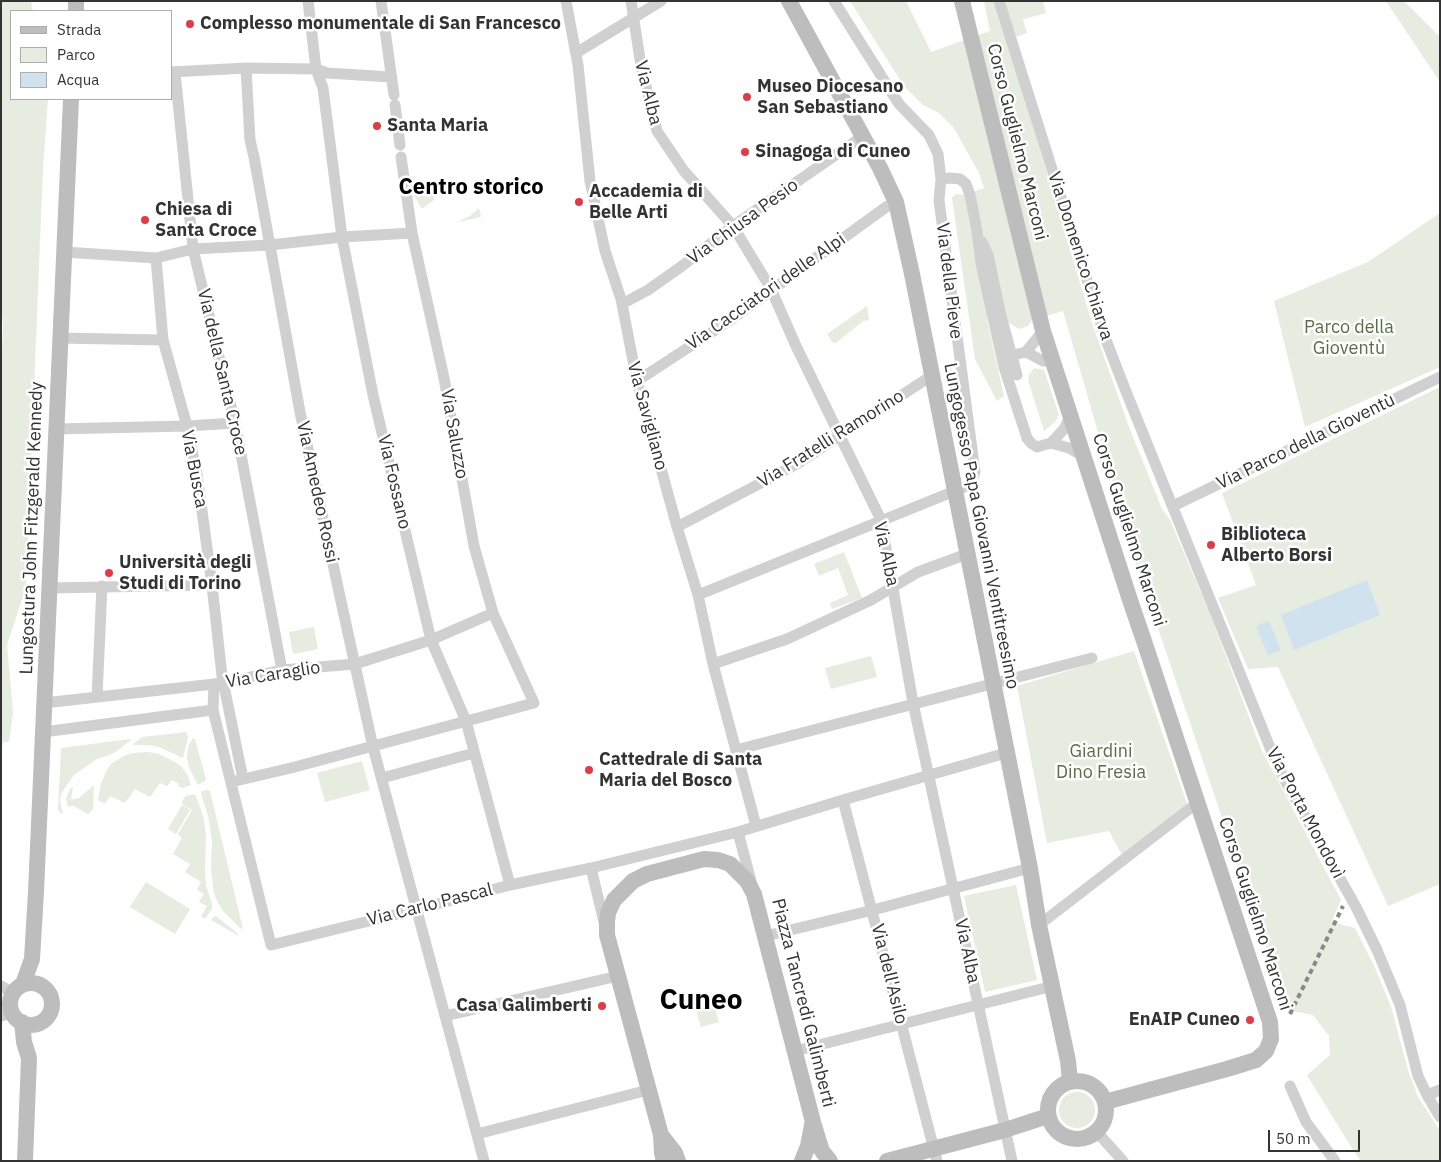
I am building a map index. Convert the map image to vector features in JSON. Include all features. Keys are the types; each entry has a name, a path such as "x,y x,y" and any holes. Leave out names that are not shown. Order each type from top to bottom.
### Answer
{"street":[{"name":"Via Fossano","path":"308,1 316,70 323,88 342,237 373,395 431,640 466,721 510,885"},
{"path":"381,1 400,145"},
{"name":"Via Savigliano","path":"566,1 576,53 594,202 606,256 622,304 636,381 698,595 713,664 756,826"},
{"name":"Via Alba","path":"630,1 641,66 657,131 684,172 733,226 771,289 796,346 881,520 913,703 1012,1161"},
{"path":"576,53 661,1"},
{"name":"Lungogesso Papa Giovanni Ventitreesimo","path":"789,1 886,179 896,202 1030,868 1039,926 1068,1061 1070,1082"},
{"name":"Via della Pieve","path":"698,595 967,486 975,472 939,200 941,179 938,154 933,141 924,129 899,104 834,1"},
{"name":"Corso Guglielmo Marconi","path":"962,1 1052,361 1270,1022 1271,1039 1266,1051 1256,1060 1105,1102"},
{"name":"Via Domenico Chiarva","path":"999,1 1106,340 1173,506"},
{"path":"173,72 246,68 316,70 327,74 391,77"},
{"name":"Via Amedeo Rossi","path":"246,68 250,140 300,412 373,747 484,1161"},
{"name":"Via della Santa Croce","path":"173,72 192,249 235,423 282,670"},
{"name":"Lungostura John Fitzgerald Kennedy","path":"39,985 32,959 71,100"},
{"name":"Via Chiusa Pesio","path":"622,304 648,290 733,226 863,136"},
{"name":"Via Saluzzo","path":"401,157 412,232 444,378 474,546 493,613 534,703 466,721"},
{"name":"Via della Pieve","path":"941,179 960,179 966,184 970,195 978,231 981,263 1004,367 1024,432 1030,443 1037,447 1051,443 1069,448 1083,456"},
{"name":"Via Cacciatori delle Alpi","path":"636,381 732,319 771,289 886,207 896,202"},
{"name":"Via della Pieve","path":"978,231 988,255 1001,316 1017,375"},
{"path":"64,252 156,258 192,249 270,245 412,232"},
{"name":"Via Busca","path":"156,258 163,340 187,426 197,474 212,585 218,683"},
{"path":"1013,355 1026,352 1043,331"},
{"path":"60,338 163,340"},
{"path":"1026,352 1043,361 1052,361"},
{"name":"Via Fratelli Ramorino","path":"677,527 797,464 931,376"},
{"name":"Via Parco della Gioventù","path":"1173,506 1440,377"},
{"path":"1051,443 1064,429 1070,417"},
{"path":"55,429 235,423"},
{"name":"Via Porta Mondovì","path":"1173,506 1270,750 1283,777 1363,920 1377,950 1400,1005 1418,1076 1440,1117"},
{"path":"713,664 787,639 863,604 918,572 967,554"},
{"path":"50,588 212,585"},
{"path":"97,697 102,586"},
{"name":"Via Caraglio","path":"44,703 218,683 282,670 355,664 431,640 493,613"},
{"path":"736,750 992,682 1092,658"},
{"path":"218,683 213,710 237,780"},
{"path":"218,683 237,780"},
{"name":"Via Caraglio","path":"43,732 213,710"},
{"path":"237,780 373,747 466,721"},
{"path":"382,778 474,752"},
{"path":"590,868 738,832 1006,753"},
{"name":"Via Carlo Pascal","path":"237,780 271,945 418,910 510,885 590,868"},
{"name":"Via dell'Asilo","path":"843,800 936,1155"},
{"path":"1039,926 1197,803"},
{"name":"Piazza Tancredi Galimberti","path":"738,832 813,1122 822,1151 830,1161"},
{"path":"668,850 673,866"},
{"name":"Piazza Tancredi Galimberti","path":"607,935 608,913 614,900 622,890 633,881 647,874 673,866 704,859 718,860 730,864 740,872 754,894"},
{"name":"Piazza Tancredi Galimberti","path":"590,868 648,1090 662,1135 664,1161"},
{"path":"766,936 873,910 1030,868"},
{"name":"Lungostura John Fitzgerald Kennedy","path":"12,988 32,959"},
{"path":"445,1016 618,976"},
{"path":"18,1018 46,1017 50,1012 51,1004 47,991 34,983 12,988 10,1003 18,1018 29,1058 25,1161"},
{"path":"795,1051 1053,986"},
{"path":"1070,1082 1087,1082 1095,1087 1105,1102 1104,1121 1089,1136 1072,1138 1064,1136 1051,1124 1048,1116 1050,1098 1062,1085 1070,1082"},
{"path":"1290,1086 1306,1122 1335,1161"},
{"path":"477,1134 648,1090"},
{"path":"1427,1095 1440,1090"},
{"path":"887,1161 936,1155 1048,1116"},
{"name":"Piazza Tancredi Galimberti","path":"802,1161 808,1146 813,1122"},
{"path":"1096,1131 1123,1161"},
{"name":"Piazza Tancredi Galimberti","path":"662,1135 675,1153 678,1161"}],"green space":[{"path":"1,1 31,1 33,10 10,10 10,100 48,100 43,168 26,587 7,645 13,713 9,742 3,742 1,755 1,372 3,325 1,301"},
{"path":"850,1 906,1 931,52 990,31 984,1 1043,1 1046,13 1023,19 1027,33 1007,40 1092,323 1129,427 1162,509 1170,520 1210,614 1261,749 1341,900 1332,920 1355,928 1375,968 1391,1007 1408,1070 1418,1097 1440,1131 1440,1161 1361,1161 1307,1075 1330,1055 1329,1036 1313,1015 1287,1010 1135,560 1063,311 1032,320 1028,326 1019,329 1009,323 1006,316 987,319 1004,396 997,401 975,359 952,198 956,194 964,195 984,188 979,173 954,128 939,113 923,105 904,86"},
{"path":"1386,1 1404,1 1440,37 1440,82"},
{"path":"429,192 435,199 422,209 414,195"},
{"path":"479,208 481,217 458,222 470,216"},
{"name":"Parco della Gioventù","path":"1440,213 1440,367 1305,427 1274,301 1368,262"},
{"path":"867,306 869,320 863,321 836,343 833,343 827,334"},
{"path":"1034,368 1044,370 1059,415 1055,422 1044,431 1028,380"},
{"path":"1440,387 1440,884 1388,906 1278,667 1248,669 1218,598 1256,585 1222,493"},
{"path":"844,552 862,598 832,609 830,603 848,595 838,568 819,576 814,564"},
{"path":"314,627 318,649 293,654 289,632"},
{"name":"Giardini Dino Fresia","path":"1134,651 1187,804 1123,857 1109,831 1047,843 1017,686"},
{"path":"871,656 877,677 831,689 825,668"},
{"path":"186,732 188,737 183,758 159,747 133,745 142,737"},
{"path":"193,738 195,739 206,780 198,785 187,759 188,747"},
{"path":"130,739 114,753 95,760 73,776 61,794 62,814 58,810 61,748"},
{"path":"148,752 159,754 182,767 191,785 182,788 172,780 167,786 160,783 150,797 135,789 125,803 110,796 105,804 98,800 101,783 111,764 133,753"},
{"path":"362,761 370,790 325,802 317,773"},
{"path":"94,785 93,809 88,814 72,805 68,806 66,799 70,789 73,787 71,799 74,799 79,798"},
{"path":"202,791 210,791 243,929 223,911 216,899 213,888 211,867 212,840 208,816 201,794"},
{"path":"195,794 203,815 206,835 206,886 212,904 212,909 205,919 201,916 207,906 199,902 204,894 197,890 201,882 185,872 190,864 173,854 182,838 178,834 192,810 183,805 182,801 186,796"},
{"path":"182,805 190,810 176,834 168,829"},
{"path":"146,882 190,909 175,934 130,907"},
{"path":"1016,885 1037,980 985,992 964,896"},
{"path":"216,916 237,933 239,936 211,920"},
{"path":"714,1005 719,1022 701,1027 696,1010"},
{"path":"1077,1092 1084,1093 1090,1097 1094,1103 1094,1117 1090,1123 1084,1127 1077,1128 1070,1127 1064,1123 1060,1117 1059,1110 1060,1103 1064,1097 1070,1093"}],"water":[{"path":"1367,580 1380,615 1294,650 1281,615"},
{"path":"1269,621 1281,650 1268,655 1256,626"}],"railway":[{"path":"1290,1014 1343,906"}],"place":[{"name":"Complesso monumentale di San Francesco","path":"190,24"},
{"name":"Museo Diocesano San Sebastiano","path":"747,97"},
{"name":"Santa Maria","path":"377,126"},
{"name":"Sinagoga di Cuneo","path":"745,152"},
{"name":"Accademia di Belle Arti","path":"579,202"},
{"name":"Chiesa di Santa Croce","path":"145,220"},
{"name":"Biblioteca Alberto Borsi","path":"1211,545"},
{"name":"Università degli Studi di Torino","path":"109,573"},
{"name":"Cattedrale di Santa Maria del Bosco","path":"589,770"},
{"name":"Casa Galimberti","path":"602,1006"},
{"name":"EnAIP Cuneo","path":"1250,1020"}],"district":[{"name":"Centro storico","path":"471,188"},
{"name":"Cuneo","path":"701,1001"}]}
